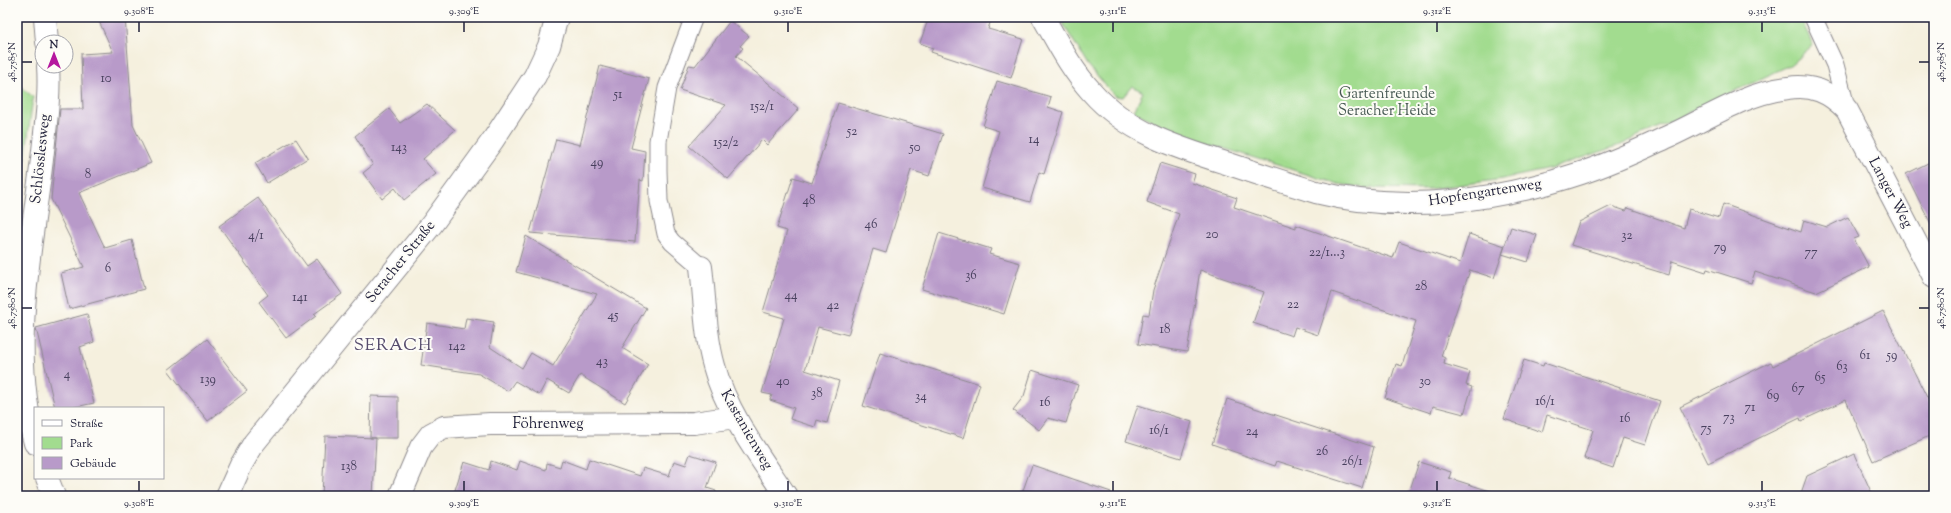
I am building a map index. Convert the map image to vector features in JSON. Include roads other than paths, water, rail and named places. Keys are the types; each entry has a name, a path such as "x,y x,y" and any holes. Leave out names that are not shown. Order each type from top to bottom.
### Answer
{"street":[{"path":"46,17 47,34"},
{"name":"Seracher Straße","path":"227,496 241,465 262,432 428,230 493,140 535,76 549,46 557,17"},
{"name":"Hopfengartenweg","path":"1043,17 1074,70 1091,92 1109,109 1149,136 1177,148 1285,183 1334,197 1356,200 1400,204 1445,201 1494,195 1558,180 1630,154 1744,100 1788,88 1813,88 1823,91 1831,95 1847,110"},
{"name":"Schlösslesweg","path":"34,438 25,398 22,341 44,137 48,74"},
{"name":"Langer Weg","path":"1847,110 1934,277"},
{"name":"Kastanienweg","path":"701,267 714,366 725,397 735,416 786,496"},
{"name":"Föhrenweg","path":"400,496 421,447 431,434 444,427 490,424 694,423 735,416"},
{"path":"47,479 54,496"}],"lane":[{"path":"694,17 667,88 658,141 658,170 659,200 666,234 672,242 701,267"},
{"path":"1813,17 1835,64 1847,110"}],"district":[{"name":"SERACH","path":"393,346"}],"park label":[{"name":"Gartenfreunde Seracher Heide","path":"1387,102"}]}
